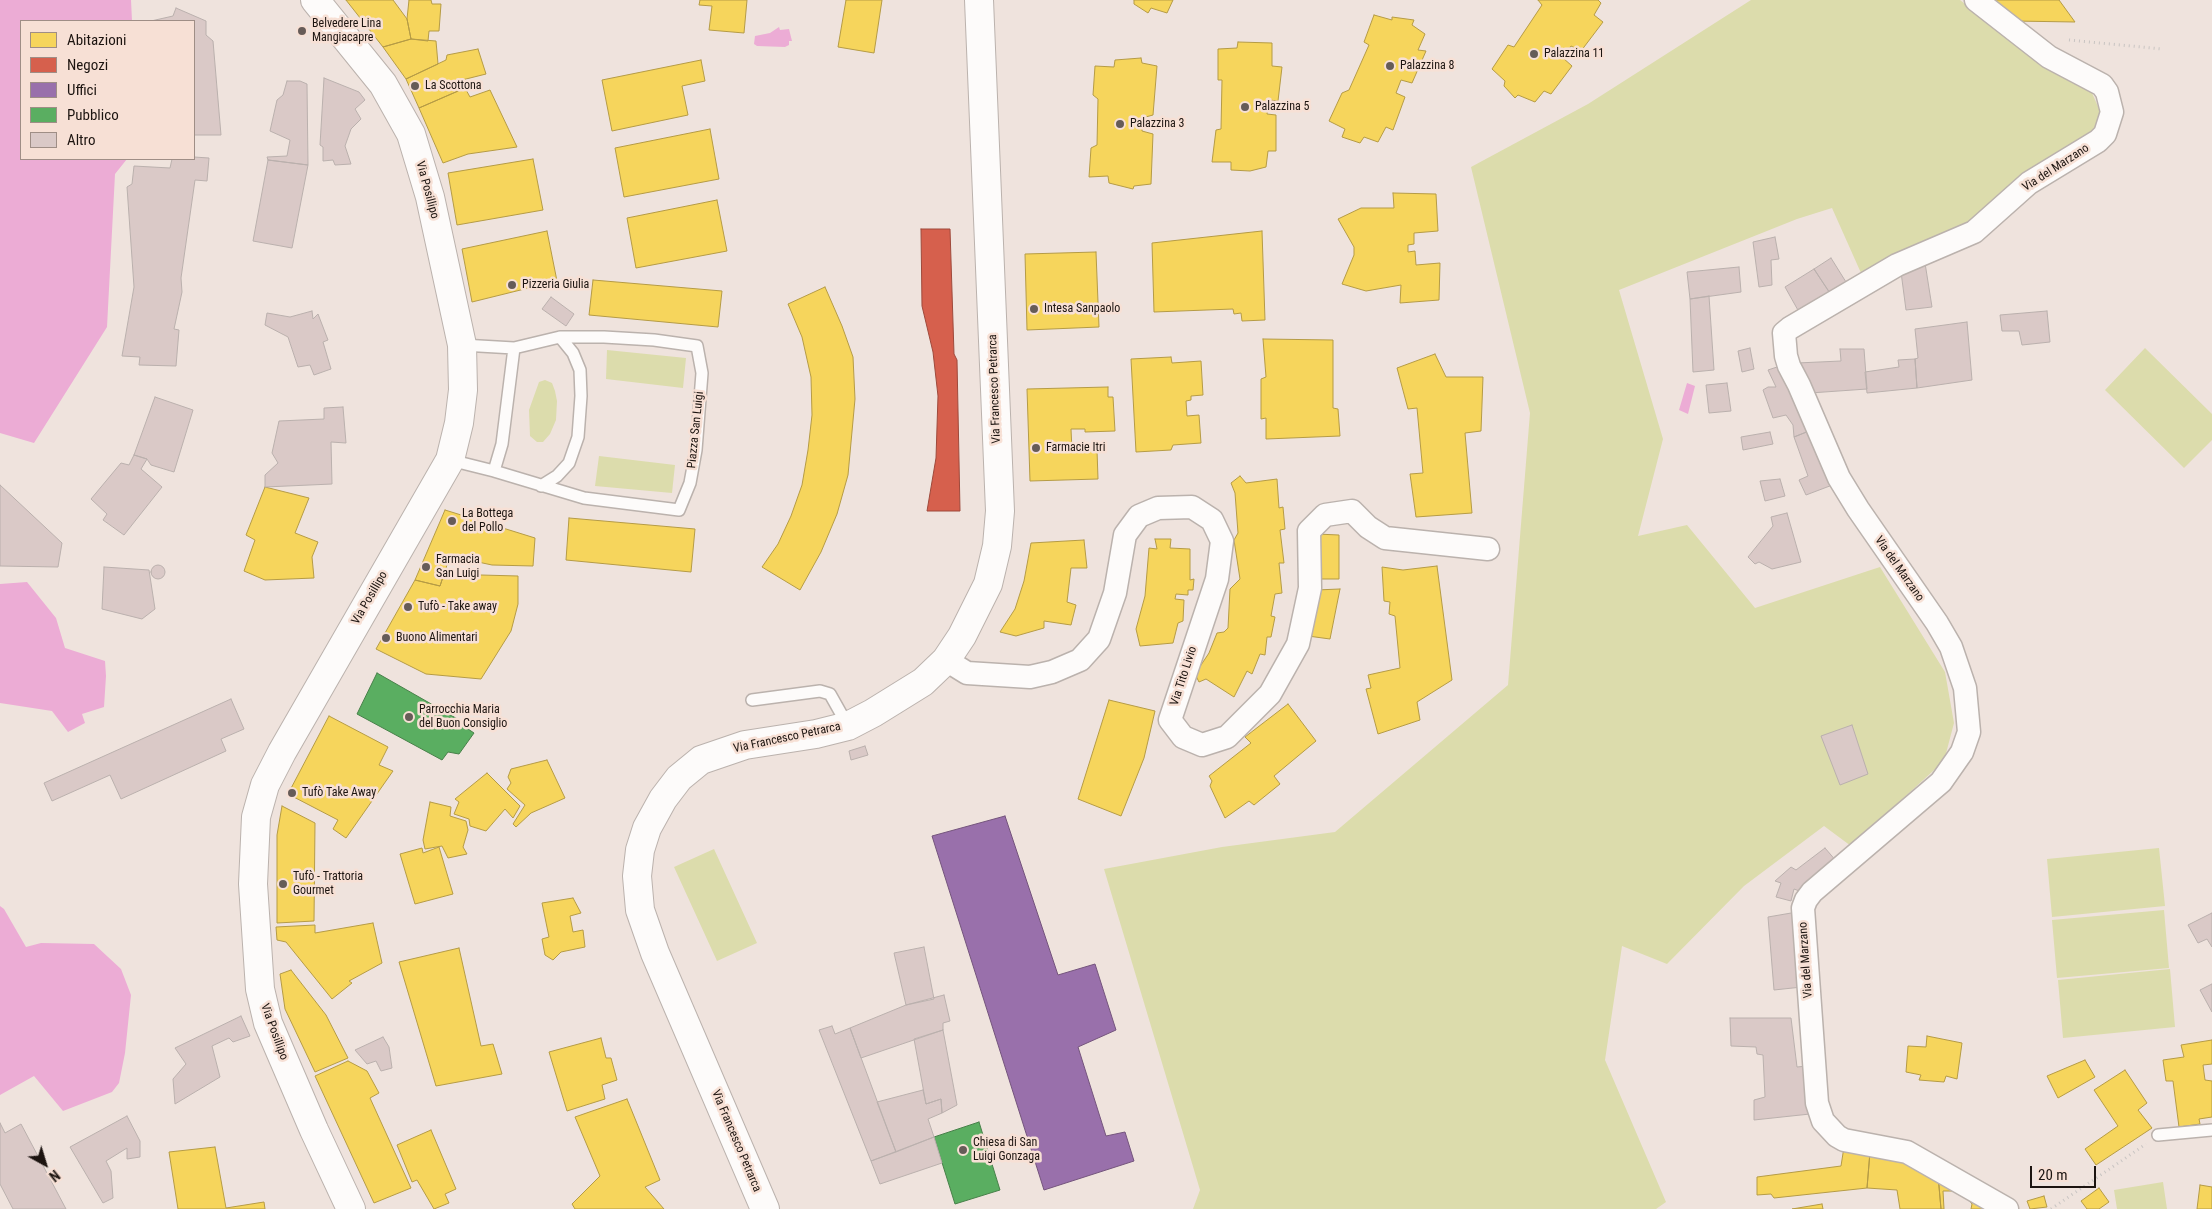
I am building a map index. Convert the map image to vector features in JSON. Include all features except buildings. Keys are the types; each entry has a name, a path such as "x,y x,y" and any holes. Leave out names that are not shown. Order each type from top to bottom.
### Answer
{"street":[{"name":"Via Posillipo","path":"315,0 383,84 410,134 430,197 462,345 463,390 459,423 450,460 282,752 265,785 256,817 252,884 262,998 272,1032 314,1130 351,1209"},
{"name":"Via Francesco Petrarca","path":"765,1209 655,953 640,910 637,876 640,850 647,828 663,799 679,778 701,760 744,745 816,734 848,726 873,714 923,682 946,660 962,636 988,584 997,546 1000,511 979,0"},
{"name":"Via del Marzano","path":"1976,0 2049,57 2102,85 2108,96 2112,112 2105,134 2098,141 2029,183 1974,232 1897,265 1784,333 1789,366 1839,478 1951,647 1965,688 1969,732 1962,752 1941,782 1812,892 1806,900 1803,908 1816,1103 1823,1121 1837,1136 1850,1142 1907,1152 2008,1209"},
{"name":"Via Tito Livio","path":"946,660 967,673 1030,677 1052,672 1080,660 1099,639 1115,593 1125,535 1139,516 1158,508 1192,507 1212,520 1222,542 1216,580 1170,720 1183,737 1202,745 1227,737 1270,694 1298,644 1310,588 1309,531 1325,514 1352,511 1368,527 1385,538 1488,549"}],"lane":[{"name":"Piazza San Luigi","path":"450,460 584,498 678,510 690,484 696,450 702,373 697,346 654,340 604,337 560,338 514,348 462,345"},
{"path":"541,486 557,476 569,464 578,437 582,396 580,370 573,353 560,338"},
{"path":"494,471 502,444 514,348"},
{"path":"752,700 820,691 830,694 848,726"},
{"path":"2158,1135 2212,1130"}],"path":[{"path":"2067,40 2162,49"},
{"path":"2051,1209 2158,1135"}],"green space":[{"path":"1751,0 1960,0 2034,59 2092,93 2100,111 2093,133 2020,175 1967,225 1861,273 1832,208 1797,219 1619,290 1663,439 1638,536 1687,525 1755,608 1880,567 1945,672 1954,723 1944,761 1851,846 1824,826 1744,886 1667,964 1622,946 1605,1060 1666,1202 1656,1209 1193,1209 1200,1190 1104,869 1222,847 1335,832 1508,685 1530,413 1471,167 1588,104"},
{"path":"2145,348 2212,414 2212,440 2184,468 2105,390"},
{"path":"607,350 686,358 683,388 606,379"},
{"path":"545,380 552,383 555,391 557,401 556,420 550,434 543,442 537,442 530,436 529,410 539,382"},
{"path":"599,456 675,465 672,493 595,486"},
{"path":"2159,848 2165,906 2052,917 2047,859"},
{"path":"714,849 757,943 717,961 674,867"},
{"path":"2164,910 2169,968 2057,978 2052,920"},
{"path":"2170,969 2175,1027 2063,1038 2058,980"},
{"path":"2163,1182 2167,1209 2117,1209 2114,1190"}],"shaded area":[{"path":"0,0 131,0 132,20 20,20 20,160 126,160 115,174 107,327 34,443 0,433"},
{"path":"779,27 780,30 789,29 792,41 789,41 789,45 785,47 757,46 754,44 755,36 770,33"},
{"path":"1687,383 1695,386 1688,414 1679,410"},
{"path":"27,582 56,618 65,648 105,661 104,707 82,714 85,723 68,732 52,711 0,703 0,584"},
{"path":"0,906 4,909 26,947 41,943 94,944 121,969 131,995 125,1053 119,1083 112,1092 63,1111 34,1076 0,1095"}],"place":[{"name":"Belvedere Lina Mangiacapre","path":"302,31"},
{"name":"Palazzina 11","path":"1534,54"},
{"name":"Palazzina 8","path":"1390,66"},
{"name":"La Scottona","path":"415,86"},
{"name":"Palazzina 5","path":"1245,107"},
{"name":"Palazzina 3","path":"1120,124"},
{"name":"Pizzeria Giulia","path":"512,285"},
{"name":"Intesa Sanpaolo","path":"1034,309"},
{"name":"Farmacie Itri","path":"1036,448"},
{"name":"La Bottega del Pollo","path":"452,521"},
{"name":"Farmacia San Luigi","path":"426,567"},
{"name":"Tufò - Take away","path":"408,607"},
{"name":"Buono Alimentari","path":"386,638"},
{"name":"Parrocchia Maria del Buon Consiglio","path":"409,717"},
{"name":"Tufò Take Away","path":"292,793"},
{"name":"Tufò - Trattoria Gourmet","path":"283,884"},
{"name":"Chiesa di San Luigi Gonzaga","path":"963,1150"}]}
